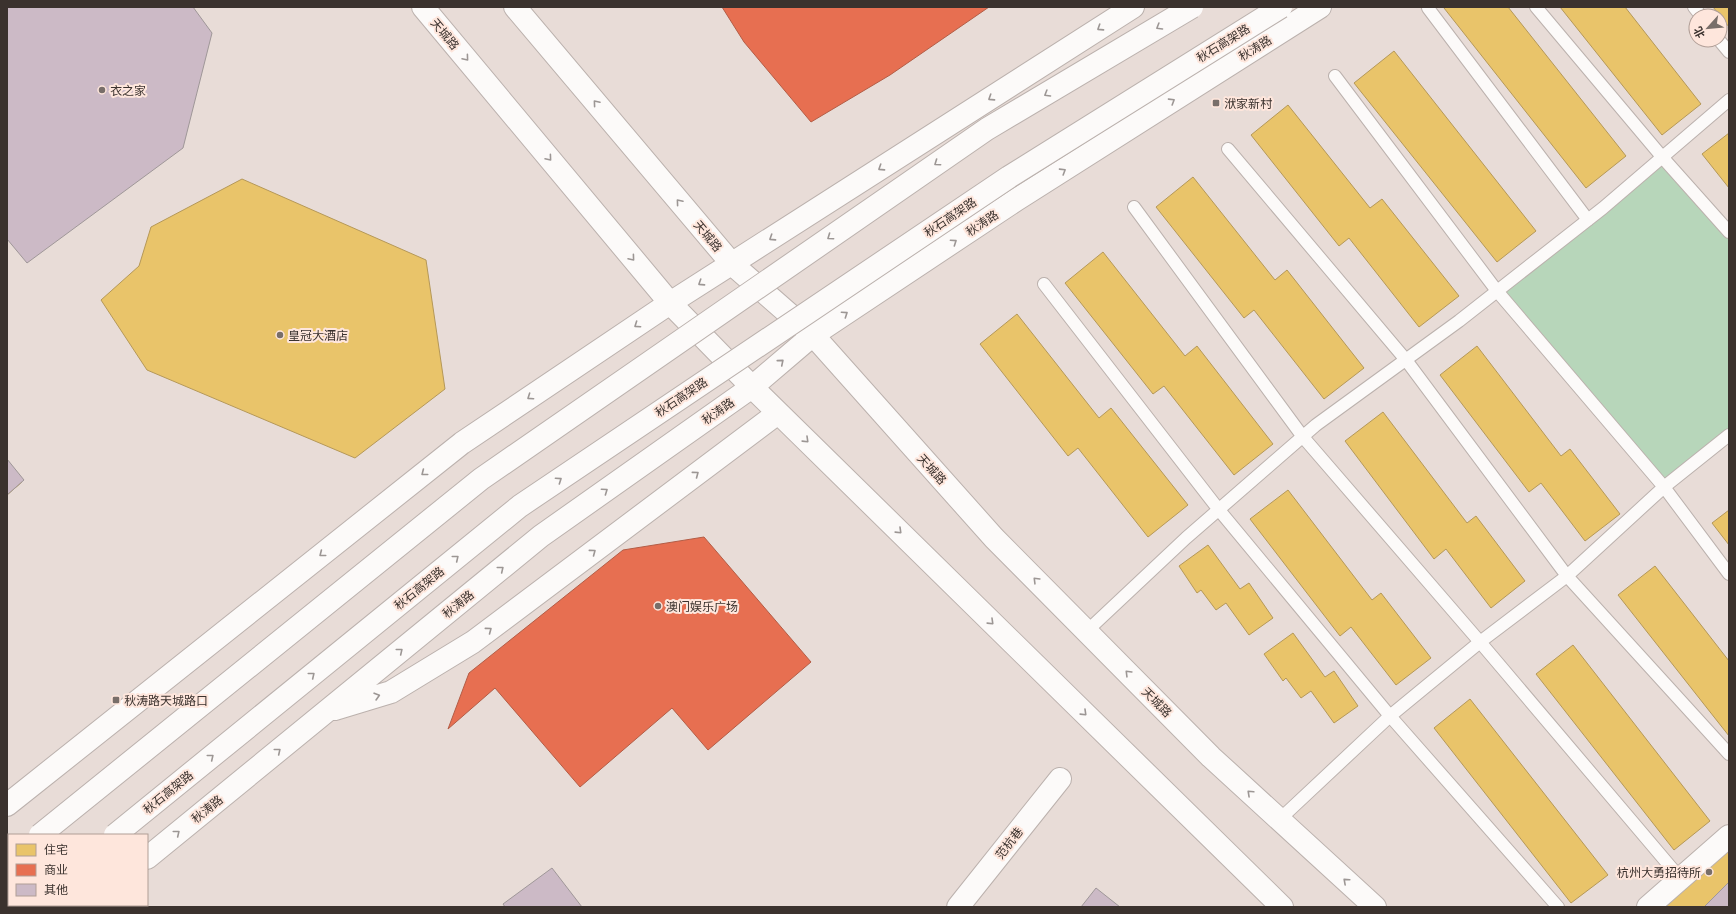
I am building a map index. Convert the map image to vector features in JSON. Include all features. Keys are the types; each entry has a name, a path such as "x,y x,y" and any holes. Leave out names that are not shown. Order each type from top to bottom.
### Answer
{"main road":[{"name":"天城路","path":"423,7 670,303 778,413 1282,907"},
{"name":"天城路","path":"515,7 732,264 813,335 994,538 1211,757 1278,820 1375,907"},
{"path":"7,805 462,443 670,303 1133,7"},
{"path":"41,834 481,479 987,129 1192,7"},
{"name":"秋石高架路","path":"116,834 520,506 1009,177 1281,7"},
{"name":"秋涛路","path":"148,857 541,536 752,387 813,335 1016,200 1320,7"},
{"path":"326,711 391,692 473,642 778,413"},
{"name":"范杭巷","path":"958,907 1060,779"},
{"path":"1648,907 1729,836"}],"lane":[{"path":"1536,7 1663,158 1729,232"},
{"path":"1428,8 1588,220"},
{"path":"1335,76 1497,291 1664,487 1729,574"},
{"path":"1087,631 1219,510 1316,426 1406,360 1588,220 1663,158 1729,100"},
{"path":"1228,149 1406,360 1567,576 1729,754"},
{"path":"1134,207 1303,437 1480,642 1680,878"},
{"path":"1044,284 1219,510 1390,716 1558,907"},
{"path":"1278,820 1390,716 1480,642 1567,576 1664,487 1729,435"}],"green space":[{"path":"1663,158 1729,232 1729,438 1664,487 1497,291"}],"building: 住宅":[{"path":"1508,7 1626,156 1586,188 1444,8"},
{"path":"1560,7 1625,7 1701,104 1662,135"},
{"path":"1713,7 1729,7 1729,27 1728,8"},
{"path":"1394,51 1536,231 1497,262 1354,83"},
{"path":"1288,105 1370,208 1382,199 1459,296 1419,327 1349,238 1339,246 1251,135"},
{"path":"1729,133 1729,188 1702,154"},
{"path":"1193,177 1275,280 1287,270 1364,368 1324,399 1254,310 1244,318 1156,207"},
{"name":"皇冠大酒店","path":"242,179 426,260 445,389 355,458 147,370 101,300 139,266 151,227"},
{"path":"1103,252 1185,356 1197,346 1273,444 1234,475 1164,386 1153,394 1065,283"},
{"path":"1017,314 1099,418 1111,408 1188,505 1148,537 1078,448 1068,456 980,344"},
{"path":"1477,346 1561,456 1570,449 1620,514 1585,541 1541,483 1529,492 1440,375"},
{"path":"1383,412 1467,523 1476,516 1525,581 1491,608 1446,549 1434,559 1345,441"},
{"path":"7,463 22,482 7,495"},
{"path":"1288,490 1372,600 1381,593 1431,658 1396,685 1351,627 1340,636 1250,519"},
{"path":"1729,510 1729,545 1712,523"},
{"path":"1208,545 1240,589 1249,583 1273,618 1249,635 1226,603 1216,610 1201,590 1197,593 1179,566"},
{"path":"1655,566 1729,661 1729,736 1618,595"},
{"path":"1293,633 1325,677 1334,671 1358,706 1334,723 1311,691 1301,698 1286,678 1283,681 1264,654"},
{"path":"1573,645 1710,821 1674,850 1536,674"},
{"path":"1470,699 1608,875 1571,903 1434,728"},
{"name":"杭州大勇招待所","path":"1729,837 1729,907 1648,907"}],"building: 商业":[{"path":"722,7 989,7 890,75 811,122 744,42"},
{"name":"澳门娱乐广场","path":"704,537 811,662 708,750 672,708 580,787 495,688 448,729 469,673 623,550"}],"building: 其他":[{"name":"衣之家","path":"7,7 193,7 212,33 183,148 27,263 7,239"},
{"path":"7,459 24,480 7,495"},
{"path":"552,868 582,907 505,907 503,904"},
{"path":"1729,882 1729,907 1704,907"},
{"path":"1096,888 1120,907 1081,907"}],"place":[{"name":"衣之家","path":"102,90"},
{"name":"洑家新村","path":"1216,103"},
{"name":"皇冠大酒店","path":"280,335"},
{"name":"澳门娱乐广场","path":"658,606"},
{"name":"秋涛路天城路口","path":"116,700"},
{"name":"杭州大勇招待所","path":"1709,872"}]}
